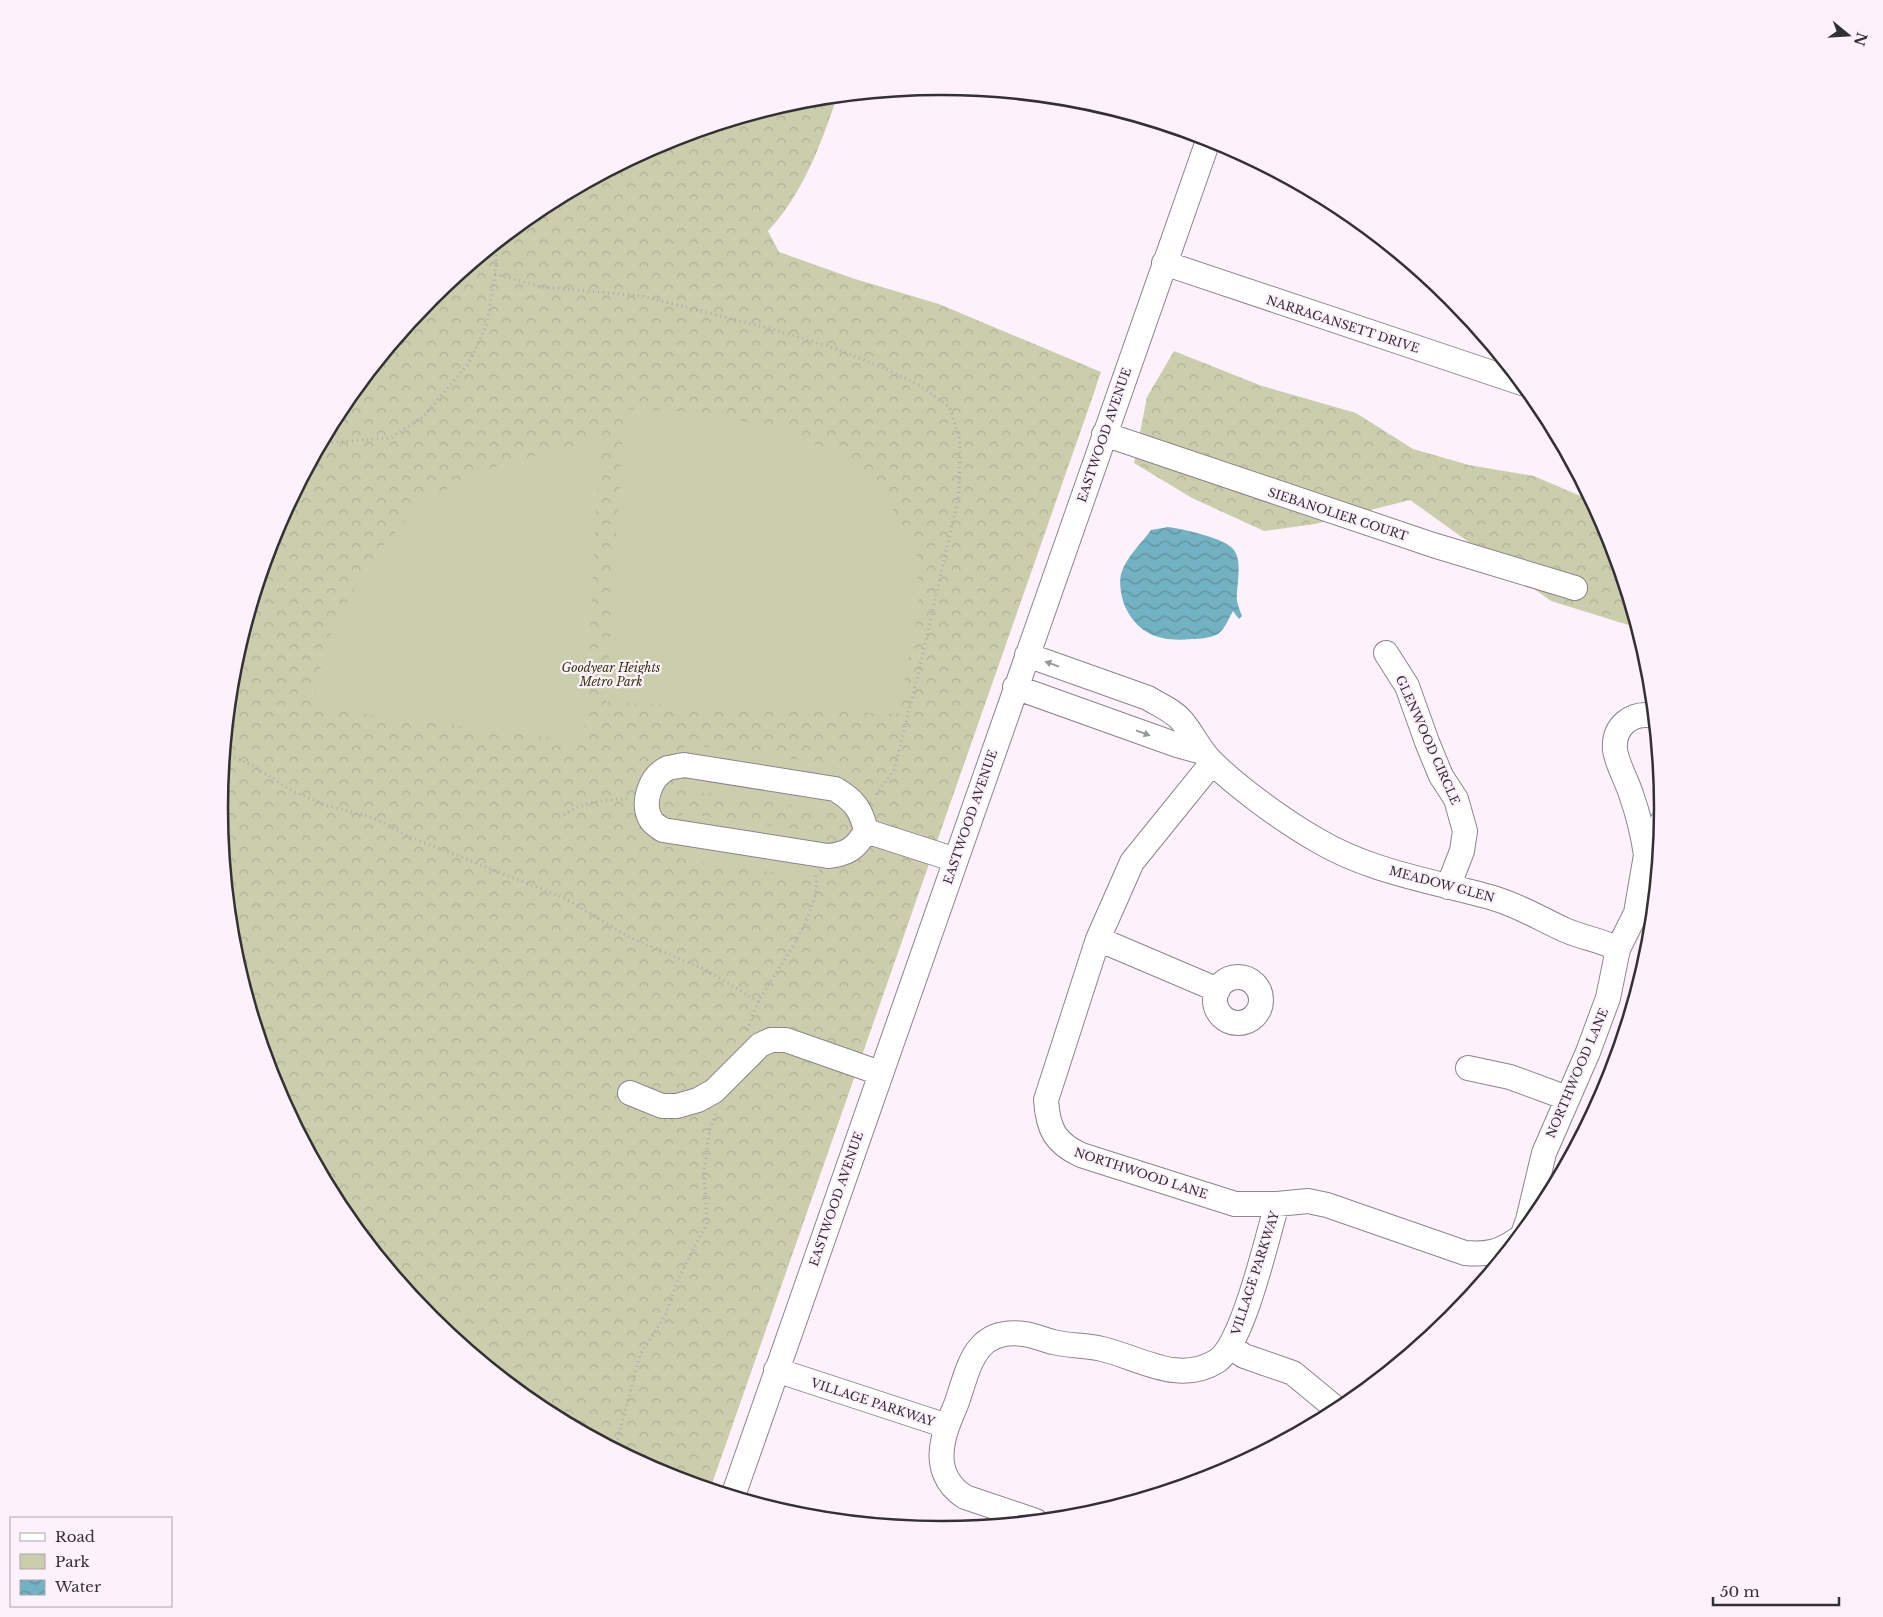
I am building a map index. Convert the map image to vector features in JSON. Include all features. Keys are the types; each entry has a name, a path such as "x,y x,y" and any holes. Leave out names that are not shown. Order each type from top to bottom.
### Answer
{"street":[{"name":"EASTWOOD AVENUE","path":"735,1491 1206,146"},
{"name":"NARRAGANSETT DRIVE","path":"1164,263 1512,380"},
{"name":"SIEBANOLIER COURT","path":"1104,434 1434,545 1575,588"},
{"name":"GLENWOOD CIRCLE","path":"1386,653 1407,686 1427,742 1442,776 1456,799 1465,831 1462,851 1448,887"},
{"name":"MEADOW GLEN","path":"1027,655 1148,698 1182,721 1207,757 1245,790 1318,841 1407,877 1494,898 1537,915 1566,930 1603,941 1618,949"},
{"path":"1075,709 1087,676"},
{"name":"MEADOW GLEN","path":"1015,687 1207,757"},
{"path":"1114,723 1127,691"},
{"name":"NORTHWOOD LANE","path":"1646,855 1643,834 1635,805 1615,751 1617,733 1628,719 1644,714 1649,715"},
{"name":"NORTHWOOD LANE","path":"1207,757 1132,862 1098,939 1046,1100 1050,1125 1063,1146 1081,1155 1235,1204 1277,1204 1308,1201 1327,1205 1465,1253 1487,1255 1502,1250"},
{"path":"864,822 856,847 844,855 828,856 663,830 651,820 646,804 655,778 668,768 684,765 835,789 852,799 864,822 956,860"},
{"name":"NORTHWOOD LANE","path":"1530,1212 1544,1153 1608,998 1618,949 1636,913 1646,855 1654,839"},
{"path":"1098,939 1218,990"},
{"path":"630,1093 662,1106 678,1106 698,1100 714,1090 760,1045 771,1040 786,1040 880,1073"},
{"path":"1468,1068 1510,1077 1567,1098"},
{"name":"VILLAGE PARKWAY","path":"776,1370 947,1426 976,1351 982,1344 997,1335 1007,1333 1025,1334 1055,1342 1118,1353 1171,1371 1181,1372 1206,1367 1225,1355 1231,1347 1249,1300 1277,1204"},
{"path":"1231,1347 1244,1356 1293,1373 1332,1405"},
{"path":"947,1426 942,1450 943,1468 950,1485 965,1497 1022,1517"}],"path":[{"path":"330,442 390,438 423,417 469,363 486,324 495,274 497,251"},
{"path":"495,274 542,287 642,296 772,329 834,348 886,369 919,385 950,408 960,441 959,494 952,532 894,770 864,822"},
{"path":"230,756 252,765 302,796 328,806 372,817 410,837 564,898 631,938 706,970 758,1002"},
{"path":"564,815 572,809 603,801 647,799"},
{"path":"744,1038 758,1002 791,950 813,902 818,884 810,853"},
{"path":"617,1443 640,1355 665,1316 679,1277 707,1222 704,1172 709,1133 718,1108"}],"green space":[{"name":"Goodyear Heights Metro Park","path":"835,103 810,168 791,201 768,231 779,252 855,279 939,304 1101,372 712,1484 668,1468 585,1426 545,1402 507,1375 437,1313 375,1243 348,1205 302,1124 282,1082 252,993 242,948 234,902 228,808 234,715 242,669 252,624 282,535 324,452 348,412 375,374 437,304 507,242 545,215 585,191 668,149 757,119 802,109","holes":["624,409 698,412 776,428 848,459 893,509 917,556 919,607 898,714 606,702","600,440 584,742 312,707 326,643 366,566 424,499 502,464","684,744 845,766 835,811 683,790","683,813 828,834 817,879 679,858"]},
{"name":"Goodyear Heights Metro Park","path":"598,184 590,208 1096,387 712,1484 668,1468 585,1426 545,1402 507,1375 437,1313 375,1243 348,1205 302,1124 282,1082 252,993 242,948 234,902 228,808 234,715 242,669 252,624 282,535 324,452 348,412 375,374 405,338 471,272 507,242 545,215"},
{"path":"1174,351 1262,386 1356,413 1413,449 1469,465 1534,476 1583,497 1601,535 1631,626 1551,601 1410,500 1315,524 1264,531 1192,498 1134,463 1147,397"}],"water":[{"path":"1168,527 1213,538 1229,546 1237,555 1239,568 1237,601 1242,616 1239,619 1233,611 1227,623 1218,634 1209,637 1180,640 1160,637 1143,629 1129,615 1121,593 1120,581 1123,568 1151,530"}]}
